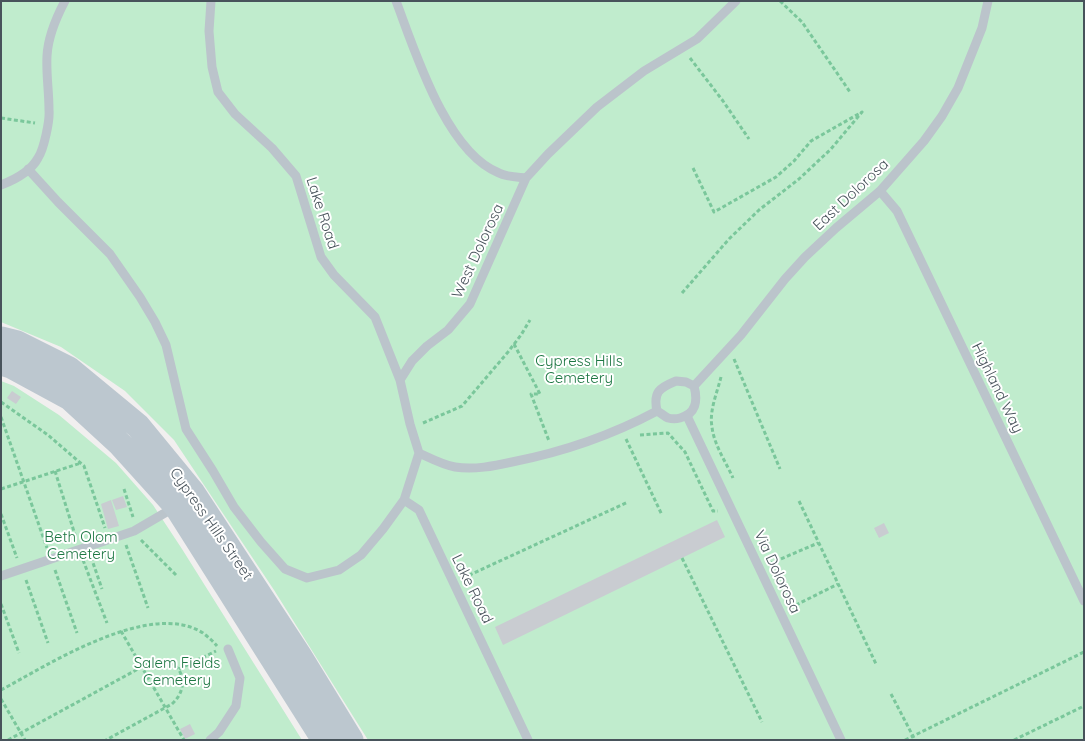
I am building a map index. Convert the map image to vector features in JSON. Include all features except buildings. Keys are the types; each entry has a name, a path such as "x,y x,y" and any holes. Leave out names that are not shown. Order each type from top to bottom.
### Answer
{"street":[{"name":"Cypress Hills Street","path":"1,339 17,343 69,368 138,426 185,499 324,740"},
{"name":"Cypress Hills Street","path":"1,363 11,366 70,398 120,444 185,499 299,655 351,740"}],"lane":[{"path":"1,185 14,180 38,158 48,125 47,53 53,26 65,1"},
{"name":"Lake Road","path":"212,1 209,31 212,67 218,92 236,114 272,148 296,176 321,257 334,275 375,317 400,380"},
{"path":"396,1 430,89 456,134 475,158 500,174 526,178"},
{"name":"West Dolorosa","path":"400,380 412,361 427,346 448,330 470,304 526,178 596,107 628,82 697,39 736,1"},
{"name":"East Dolorosa","path":"694,386 729,348 805,257 880,191 924,142 942,116 961,80 982,28 988,1"},
{"path":"28,169 110,254 140,296 166,345 186,429 234,507 260,542 286,569 307,578 339,570 361,555 404,500 419,453 400,380"},
{"name":"Highland Way","path":"880,191 897,211 1084,601"},
{"path":"676,381 686,382 694,386 697,398 694,410 687,416 676,419 669,418 657,411 655,401 658,392 664,385 676,381"},
{"path":"419,453 455,467 488,467 554,452 631,425 657,411"},
{"name":"Via Dolorosa","path":"687,416 841,740"},
{"path":"1,576 109,540 138,534 185,499"},
{"name":"Lake Road","path":"404,500 419,510 528,740"},
{"path":"210,740 219,732 236,706 240,678 228,649"}],"path":[{"path":"780,1 802,22 850,92"},
{"path":"681,48 701,70 749,139"},
{"path":"682,293 729,239 759,210 799,179 831,149 862,112 811,141 794,161 776,176 714,212 693,168"},
{"path":"1,118 48,125"},
{"path":"411,428 462,406 514,344 530,320"},
{"path":"514,344 540,394 532,394 554,452"},
{"path":"729,348 780,469"},
{"path":"729,348 712,411 711,426 715,440 736,484"},
{"path":"1,402 48,435 84,466 109,540"},
{"path":"1,417 24,482"},
{"path":"618,441 640,435 668,433 685,452 713,511 718,511 722,520"},
{"path":"626,439 662,515"},
{"path":"1,489 81,463"},
{"path":"55,471 84,548 102,589"},
{"path":"124,488 138,534 178,576"},
{"path":"799,501 876,664"},
{"path":"454,582 628,502"},
{"path":"759,568 818,543"},
{"path":"126,544 148,608"},
{"path":"84,548 107,623"},
{"path":"682,558 762,722"},
{"path":"773,562 777,571"},
{"path":"780,612 838,584"},
{"path":"1,604 19,654"},
{"path":"794,606 798,615"},
{"path":"1,690 84,645 121,631 159,624 179,625 202,632 217,645 219,650 179,669"},
{"path":"121,631 184,740"},
{"path":"905,740 914,738 1084,652"},
{"path":"8,740 159,659 171,662 179,669 182,676 180,697 165,708 106,740"},
{"path":"891,694 914,738"},
{"path":"1,699 25,740"},
{"path":"1014,740 1084,706"}],"green space":[{"name":"Cypress Hills Cemetery","path":"1,1 1084,1 1084,740 368,740 274,590 174,440 125,391 61,347 1,322"},
{"path":"1,381 14,386 59,415 116,463 153,505 302,740 1,740"}],"park label":[{"name":"Beth Olom Cemetery","path":"81,546"},
{"name":"Salem Fields Cemetery","path":"177,672"}]}
